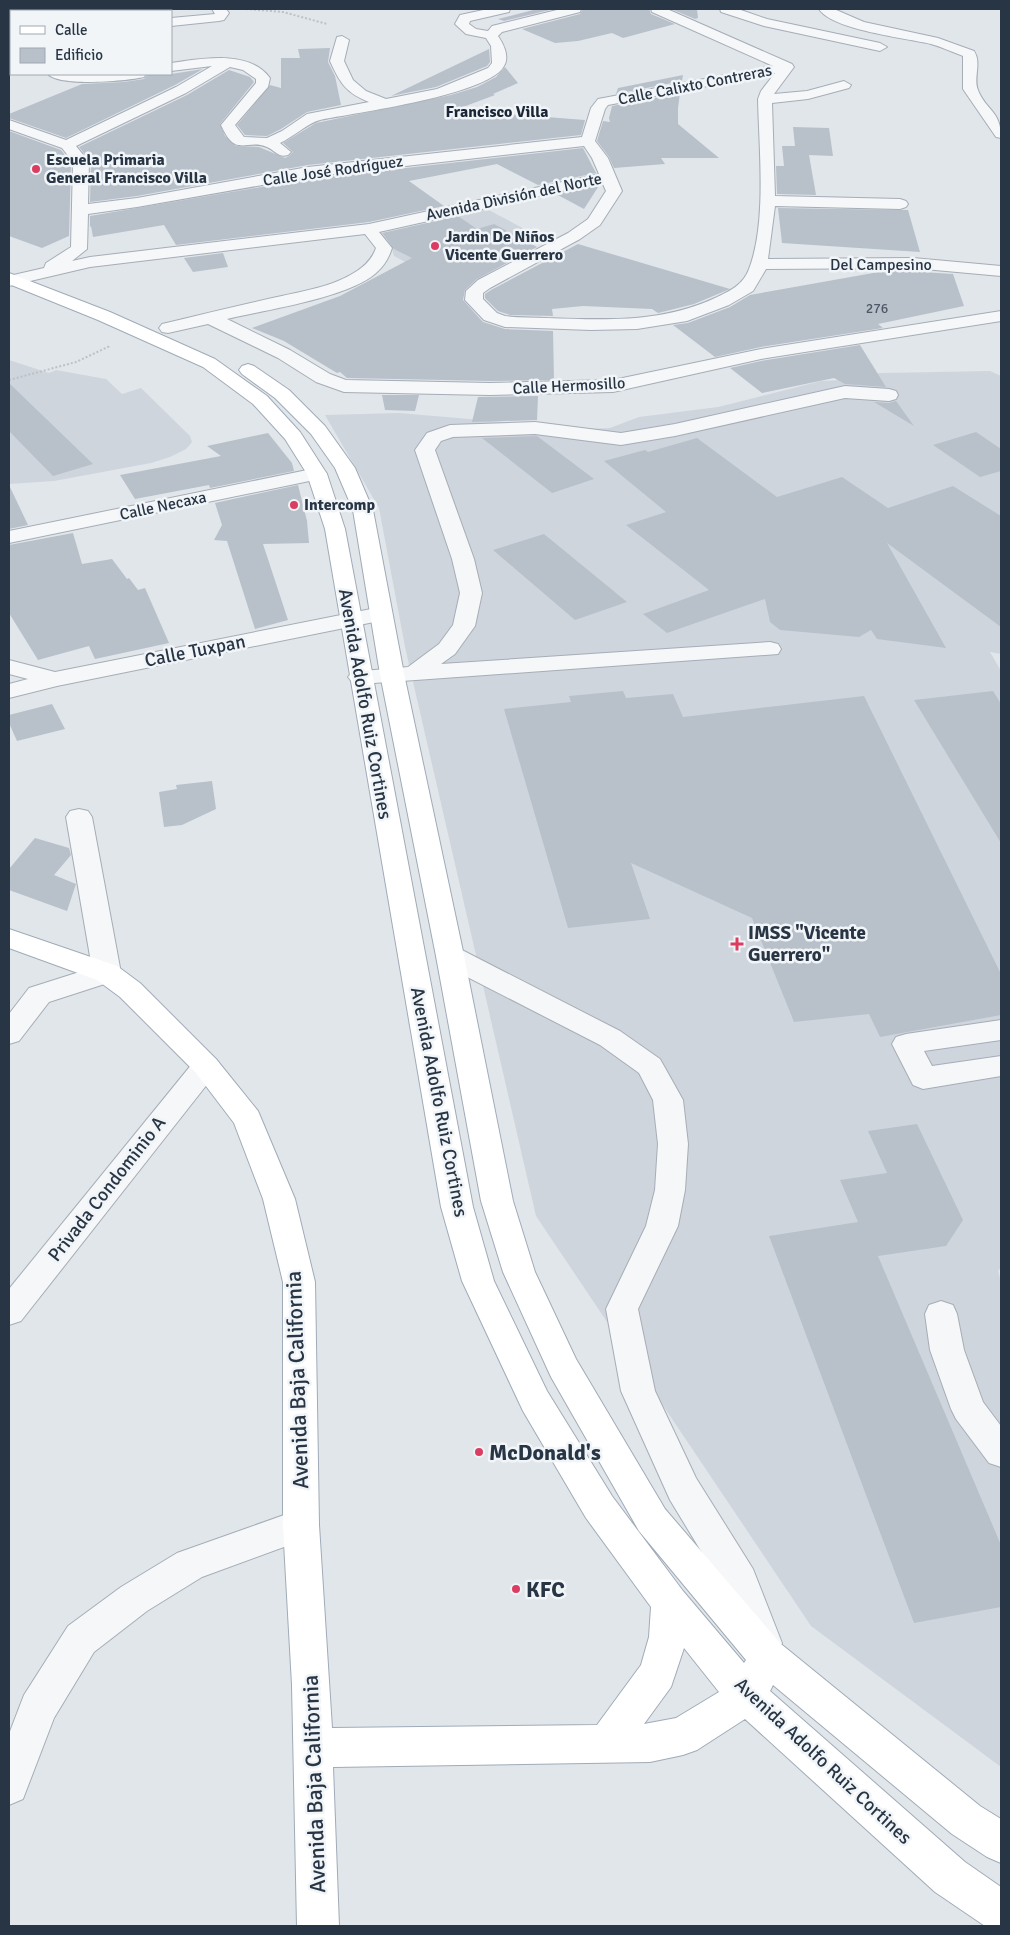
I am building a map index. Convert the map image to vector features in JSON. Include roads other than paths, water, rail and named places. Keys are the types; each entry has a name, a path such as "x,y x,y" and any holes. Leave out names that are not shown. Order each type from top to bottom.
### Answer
{"main road":[{"name":"Avenida Adolfo Ruiz Cortines","path":"10,275 45,272 209,363 260,400 293,436 317,474 335,529 360,677 457,1207 478,1281 536,1401 599,1507 670,1603 747,1696 950,1877 1001,1912"},
{"name":"Avenida Adolfo Ruiz Cortines","path":"10,275 114,312 168,328 229,356 282,394 318,430 345,468 363,510 382,614 403,674 450,956 497,1201 519,1272 563,1367 652,1520 768,1656 966,1820 1001,1843"},
{"name":"Avenida Baja California","path":"9,938 107,973 130,990 206,1066 247,1118 279,1200 299,1282 300,1525 311,1684 318,1926"},
{"path":"608,1742 657,1674 668,1637 670,1603"},
{"path":"313,1748 608,1742 650,1743 683,1736 747,1696 768,1656"}],"street":[{"path":"172,67 206,62 229,63 248,67 263,78 262,84 228,125 230,134 234,138 246,142 269,142 287,134 312,116 441,93 493,71 499,64 498,46 491,35 471,32 463,27 462,24 465,18 504,9"},
{"path":"491,35 497,29 575,9"},
{"path":"657,9 787,67 768,91 765,100 808,95 844,85"},
{"path":"726,9 764,22 893,50"},
{"path":"825,9 849,21 947,46 969,54 971,60 970,89 1001,134"},
{"path":"172,22 219,12"},
{"path":"185,34 214,21 219,12"},
{"path":"342,40 337,61 347,82 361,94 386,104"},
{"path":"924,52 947,46"},
{"path":"67,144 181,90 229,63"},
{"name":"Calle Calixto Contreras","path":"588,142 598,108 603,102 787,67"},
{"path":"70,75 111,79 133,75"},
{"name":"Avenida División del Norte","path":"45,272 90,262 369,229 609,176 614,191 594,222 574,236 484,284 475,291 474,300 494,318 513,322 589,325 640,324 682,318 713,306 748,286 760,264 768,200 765,100"},
{"path":"9,124 67,144 81,162 79,250 45,272"},
{"path":"269,142 291,158"},
{"path":"588,142 600,158 609,176"},
{"name":"Calle José Rodríguez","path":"80,210 159,200 327,170 588,142"},
{"path":"768,200 900,204"},
{"path":"168,328 328,290 352,282 382,257 384,248 369,229"},
{"name":"Del Campesino","path":"760,264 809,266 846,263 914,263 1001,271"},
{"name":"Calle Hermosillo","path":"208,317 284,354 323,378 344,386 490,389 613,386 761,354 1001,316"},
{"path":"403,674 447,649 464,626 472,593 425,450 434,437 450,432 534,428 621,440 845,392 889,395"},
{"name":"Calle Necaxa","path":"9,538 317,474"},
{"name":"Calle Tuxpan","path":"9,692 56,679 382,614"},
{"path":"360,677 770,649"},
{"path":"9,668 56,679"},
{"path":"9,1034 39,995 107,973 79,817"},
{"path":"450,956 610,1038 650,1066 668,1100 673,1144 670,1190 662,1226 622,1309 638,1391 683,1489 740,1581 768,1656"},
{"path":"1001,1030 906,1044 923,1078 1001,1066"},
{"name":"Privada Condominio A","path":"9,1312 206,1066"},
{"path":"941,1314 947,1350 968,1409 1001,1452"},
{"path":"9,1785 38,1708 81,1639 134,1599 190,1565 300,1525"}],"place":[{"name":"Escuela Primaria General Francisco Villa","path":"36,169"},
{"name":"Jardin De Niños Vicente Guerrero","path":"435,246"},
{"name":"Intercomp","path":"294,505"},
{"name":"IMSS \"Vicente Guerrero\"","path":"737,944"},
{"name":"McDonald's","path":"479,1452"},
{"name":"KFC","path":"516,1589"}],"district":[{"name":"Francisco Villa","path":"497,112"}]}
